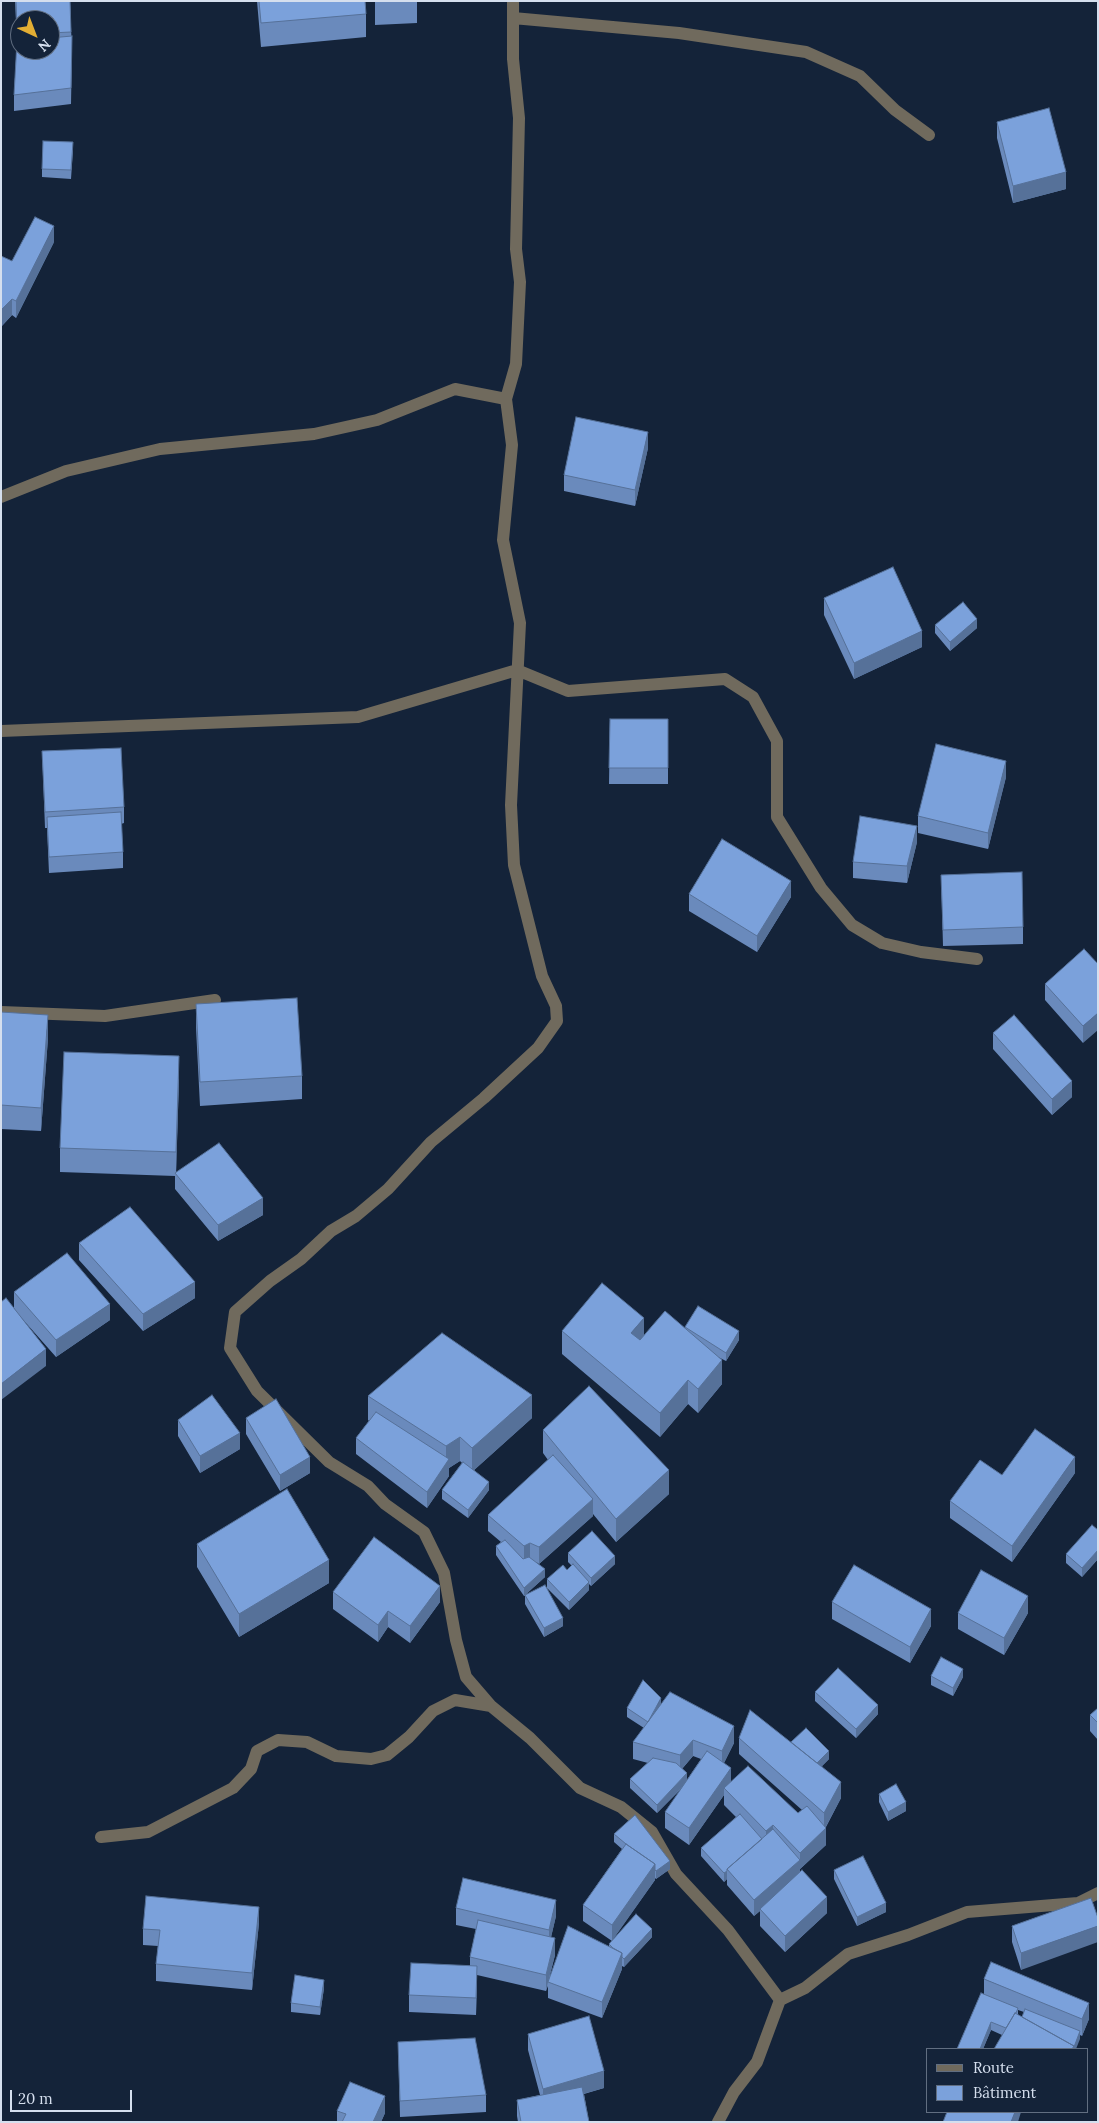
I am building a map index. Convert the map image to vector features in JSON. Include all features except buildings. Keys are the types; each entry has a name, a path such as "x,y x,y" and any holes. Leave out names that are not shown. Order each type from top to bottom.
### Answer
{"street":[{"path":"512,1 513,58 519,118 516,249 520,282 516,364 506,399 512,445 503,540 520,623 511,805 514,865 542,976 556,1006 557,1021 538,1048 484,1098 431,1142 388,1189 356,1216 331,1231 301,1259 270,1281 234,1312 230,1348 257,1391 329,1462 368,1486 385,1504 424,1532 444,1573 456,1640 466,1677 491,1706 530,1738 580,1788 621,1807 652,1832 676,1874 728,1930 780,2000"},
{"path":"513,18 679,33 806,52 860,76 895,110 929,135"},
{"path":"1,497 66,471 160,449 314,434 377,420 455,389 506,399"},
{"path":"1,731 358,717 518,670 568,691 725,679 753,697 777,741 777,817 821,888 852,925 882,943 921,952 977,958"},
{"path":"1,1012 105,1016 215,1000"},
{"path":"101,1837 148,1832 233,1788 251,1769 258,1751 278,1740 307,1742 336,1756 371,1759 387,1755 409,1737 433,1711 455,1700 491,1706"},
{"path":"718,2122 734,2092 756,2062 780,2000 805,1988 848,1954 908,1935 967,1912 1078,1902 1098,1893"}]}
